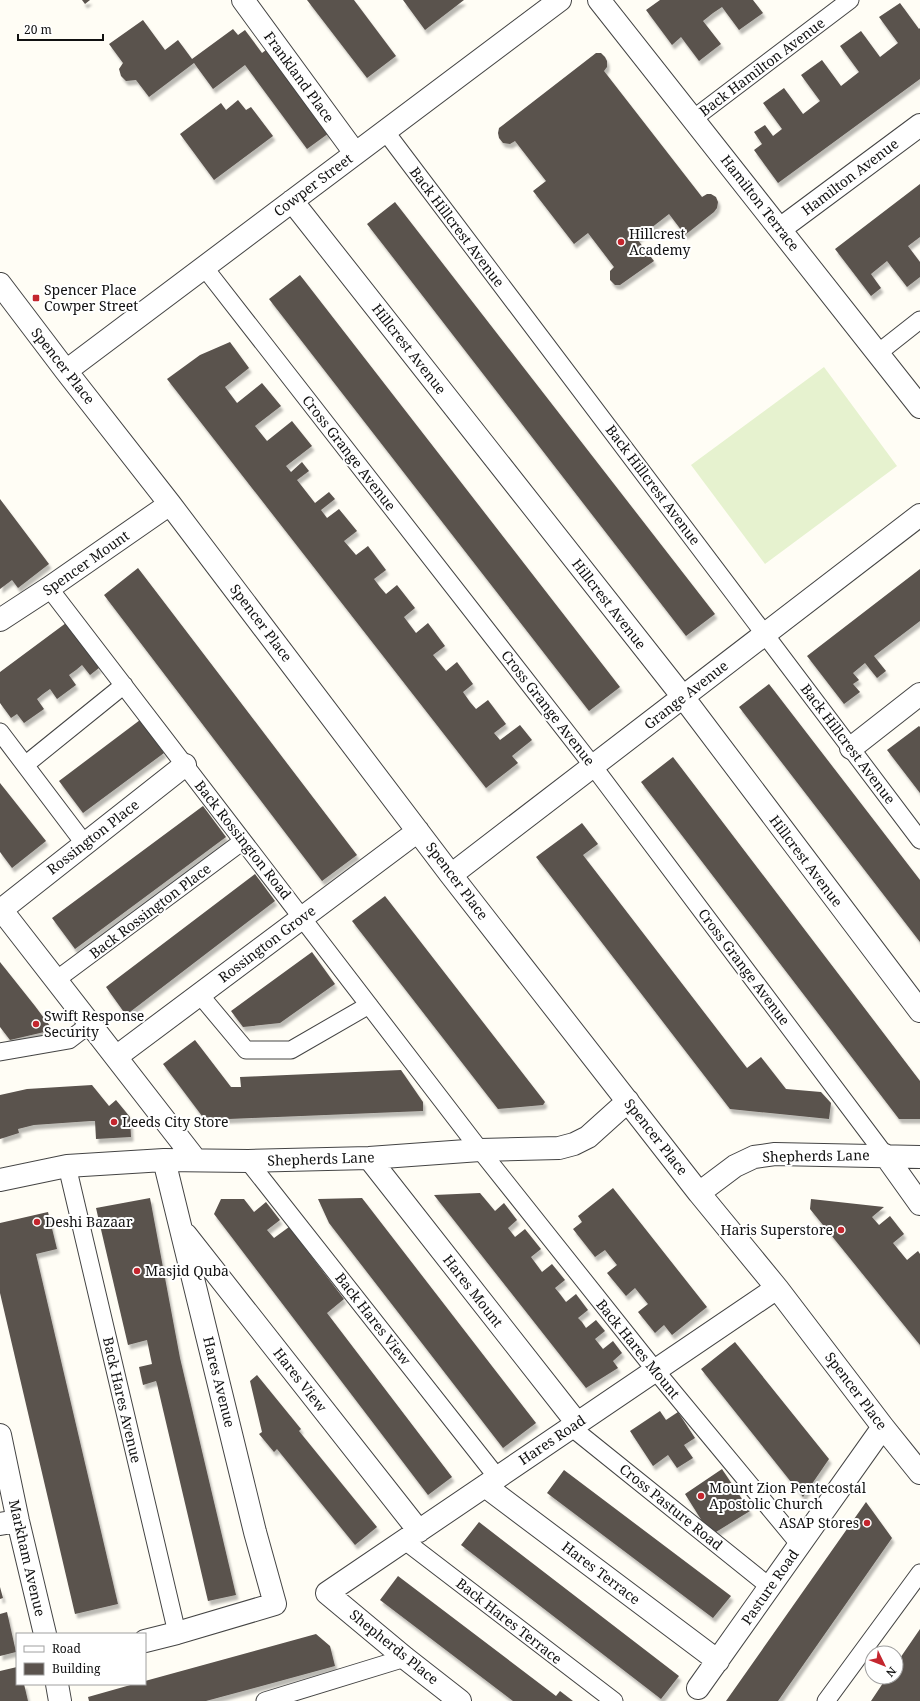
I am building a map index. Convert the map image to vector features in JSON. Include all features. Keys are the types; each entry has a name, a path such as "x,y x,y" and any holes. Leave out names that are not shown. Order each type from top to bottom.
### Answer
{"street":[{"name":"Frankland Place","path":"243,0 355,153"},
{"name":"Cowper Street","path":"66,371 560,0"},
{"name":"Hamilton Terrace","path":"599,0 920,407"},
{"name":"Hamilton Avenue","path":"780,229 920,125"},
{"name":"Hillcrest Avenue","path":"292,201 683,697 920,1011"},
{"name":"Spencer Place","path":"0,284 170,504 451,875 699,1192 777,1288 920,1473"},
{"name":"Spencer Mount","path":"0,620 170,504"},
{"name":"Grange Avenue","path":"451,875 920,515"},
{"path":"851,748 920,694"},
{"name":"Rossington Place","path":"1,909 185,764"},
{"name":"Rossington Grove","path":"116,1057 418,831"},
{"path":"1,909 195,1159"},
{"name":"Shepherds Lane","path":"0,1180 67,1166 164,1160 195,1159 248,1161 369,1158 480,1150 559,1148 574,1144 588,1137 628,1101"},
{"name":"Shepherds Lane","path":"699,1192 735,1166 754,1157 774,1154 885,1155 920,1157"},
{"path":"885,1155 920,1204"},
{"name":"Hares Mount","path":"369,1158 574,1425"},
{"name":"Hares Avenue","path":"164,1160 255,1532 275,1604 178,1633"},
{"name":"Hares View","path":"181,1229 412,1536"},
{"name":"Hares Road","path":"327,1593 777,1288"},
{"name":"Pasture Road","path":"698,1688 883,1427"},
{"name":"Markham Avenue","path":"0,1435 9,1522 45,1633"},
{"name":"Hares Terrace","path":"491,1482 718,1661"},
{"name":"Shepherds Place","path":"327,1593 405,1658 460,1701"},
{"path":"146,1641 178,1633"},
{"path":"57,1685 60,1701"}],"lane":[{"name":"Back Hamilton Avenue","path":"693,119 850,0"},
{"name":"Back Hillcrest Avenue","path":"385,131 920,840"},
{"name":"Cross Grange Avenue","path":"204,267 593,766 885,1155"},
{"path":"878,353 920,320"},
{"name":"Back Rossington Road","path":"49,588 480,1150"},
{"path":"25,765 124,686"},
{"path":"0,732 84,843"},
{"name":"Back Rossington Place","path":"56,980 243,841"},
{"path":"200,995 246,1050 292,1050 369,1005"},
{"path":"0,1052 69,1040 90,1024"},
{"name":"Back Hares Mount","path":"480,1150 655,1370 800,1545"},
{"name":"Back Hares View","path":"248,1161 491,1482"},
{"name":"Back Hares Avenue","path":"67,1166 178,1633"},
{"name":"Cross Pasture Road","path":"574,1425 770,1587"},
{"name":"Back Hares Terrace","path":"412,1536 614,1701"},
{"path":"826,1701 920,1573"},
{"path":"265,1701 405,1658"}],"green space":[{"path":"824,367 897,466 765,564 691,465"}],"building":[{"path":"82,0 90,0 85,4"},
{"path":"307,0 354,0 396,56 367,78"},
{"path":"403,0 464,0 425,30"},
{"path":"660,0 753,0 763,13 739,30 722,7 713,13 703,21 721,44 699,61 681,37 672,45 646,10"},
{"path":"900,3 919,29 920,28 920,79 778,183 754,150 762,144 754,132 765,125 773,136 782,129 763,103 784,88 803,114 820,101 801,75 822,60 841,86 859,72 840,46 861,31 880,57 898,43 879,17"},
{"path":"143,20 165,50 178,40 192,59 233,29 238,35 245,30 262,53 266,50 329,133 307,149 245,65 213,89 194,63 149,97 136,80 126,81 121,76 119,69 123,63 109,44"},
{"path":"596,53 601,53 605,57 607,67 604,71 702,197 707,194 711,194 716,197 718,202 717,208 714,212 685,235 669,214 637,239 654,261 620,285 615,285 610,280 610,271 614,267 588,233 574,244 533,191 546,181 515,141 510,144 503,143 499,138 498,133 499,128"},
{"path":"238,100 246,110 251,107 273,136 214,180 180,134 221,103 226,110"},
{"path":"920,184 920,237 908,246 920,262 920,277 907,287 887,261 871,274 881,288 871,296 835,249"},
{"path":"395,202 715,614 686,636 367,224"},
{"path":"300,275 620,687 589,711 269,299"},
{"path":"230,342 249,368 225,387 237,403 262,383 281,406 255,426 267,441 292,421 312,446 286,466 291,472 302,462 309,471 297,480 315,503 329,492 335,499 321,510 327,518 339,509 357,531 344,541 356,555 368,546 386,570 374,579 380,587 386,594 397,585 415,608 404,617 416,633 428,623 445,646 433,655 446,671 457,662 473,684 463,692 470,702 476,709 488,700 506,724 494,733 500,740 520,725 532,740 512,756 518,763 486,788 167,379 200,355"},
{"path":"0,499 49,564 18,588 12,580 0,589"},
{"path":"138,568 357,855 322,881 104,595"},
{"path":"920,569 920,621 874,656 886,671 877,678 865,663 853,673 859,680 853,684 860,692 844,704 807,656"},
{"path":"66,623 99,668 90,675 82,665 69,675 76,685 57,699 50,689 37,699 44,709 24,723 17,714 11,718 0,703 0,672"},
{"path":"769,684 920,880 920,942 739,707"},
{"path":"140,720 164,753 83,813 59,781"},
{"path":"919,726 920,727 920,793 887,750"},
{"path":"673,757 920,1081 920,1119 899,1119 641,782"},
{"path":"0,783 46,841 12,868 0,852"},
{"path":"203,806 226,837 75,949 52,918"},
{"path":"582,823 598,844 583,855 747,1068 761,1057 786,1089 821,1092 831,1103 829,1119 730,1109 536,857"},
{"path":"255,874 275,901 126,1015 106,987"},
{"path":"385,896 545,1102 543,1105 498,1109 352,921"},
{"path":"312,952 335,984 280,1023 243,1027 231,1011"},
{"path":"0,962 53,1030 10,1040 0,1027"},
{"path":"195,1040 231,1087 241,1087 240,1077 401,1070 423,1102 423,1111 205,1120 163,1064"},
{"path":"92,1085 109,1106 116,1100 130,1117 131,1137 96,1139 95,1121 91,1121 34,1125 18,1129 19,1133 0,1139 0,1095 27,1089"},
{"path":"613,1188 707,1307 672,1335 664,1325 655,1333 638,1312 648,1304 635,1288 626,1296 607,1273 617,1265 605,1250 595,1257 573,1229 582,1222 578,1216"},
{"path":"480,1193 495,1211 504,1203 517,1220 508,1228 515,1237 525,1229 541,1249 531,1257 542,1272 552,1264 565,1280 555,1288 566,1302 576,1294 588,1310 578,1318 586,1328 596,1320 605,1331 595,1339 603,1349 613,1341 622,1353 613,1361 618,1368 586,1388 434,1195"},
{"path":"150,1198 180,1358 236,1595 208,1601 157,1384 156,1381 143,1385 139,1367 152,1364 147,1340 128,1345 96,1208"},
{"path":"362,1198 536,1423 503,1448 329,1223 318,1199"},
{"path":"221,1199 244,1199 254,1212 266,1202 280,1220 267,1230 274,1238 289,1227 344,1299 327,1313 452,1477 428,1495 214,1214"},
{"path":"811,1199 884,1207 872,1217 879,1225 890,1216 904,1234 893,1243 907,1260 918,1251 920,1254 920,1345 810,1209"},
{"path":"48,1212 57,1249 36,1254 118,1604 75,1614 0,1293 0,1223"},
{"path":"735,1342 829,1459 803,1497 701,1369"},
{"path":"257,1375 301,1429 299,1431 377,1527 355,1545 277,1449 274,1452 259,1434 262,1432 250,1381"},
{"path":"660,1411 666,1420 678,1412 695,1438 684,1445 693,1458 677,1468 668,1455 653,1466 630,1431"},
{"path":"722,1469 750,1511 716,1532 702,1521 685,1494"},
{"path":"564,1470 731,1596 713,1618 547,1493"},
{"path":"866,1502 892,1538 778,1701 726,1701"},
{"path":"479,1522 679,1676 661,1699 461,1545"},
{"path":"398,1576 556,1696 560,1691 573,1701 513,1701 380,1600"},
{"path":"0,1587 3,1598 0,1599"},
{"path":"7,1612 16,1652 0,1656 0,1614"},
{"path":"920,1629 920,1701 871,1701 882,1685 904,1685 904,1652"},
{"path":"316,1634 330,1646 335,1666 206,1701 89,1701 88,1697 130,1685 146,1685 146,1681"},
{"path":"16,1667 16,1685 24,1685 28,1701 0,1701 0,1671"}],"place":[{"name":"Hillcrest Academy","path":"621,242"},
{"name":"Spencer Place Cowper Street","path":"36,298"},
{"name":"Swift Response Security","path":"36,1024"},
{"name":"Leeds City Store","path":"114,1122"},
{"name":"Deshi Bazaar","path":"37,1222"},
{"name":"Haris Superstore","path":"841,1230"},
{"name":"Masjid Quba","path":"137,1271"},
{"name":"Mount Zion Pentecostal Apostolic Church","path":"701,1496"},
{"name":"ASAP Stores","path":"867,1523"}]}
